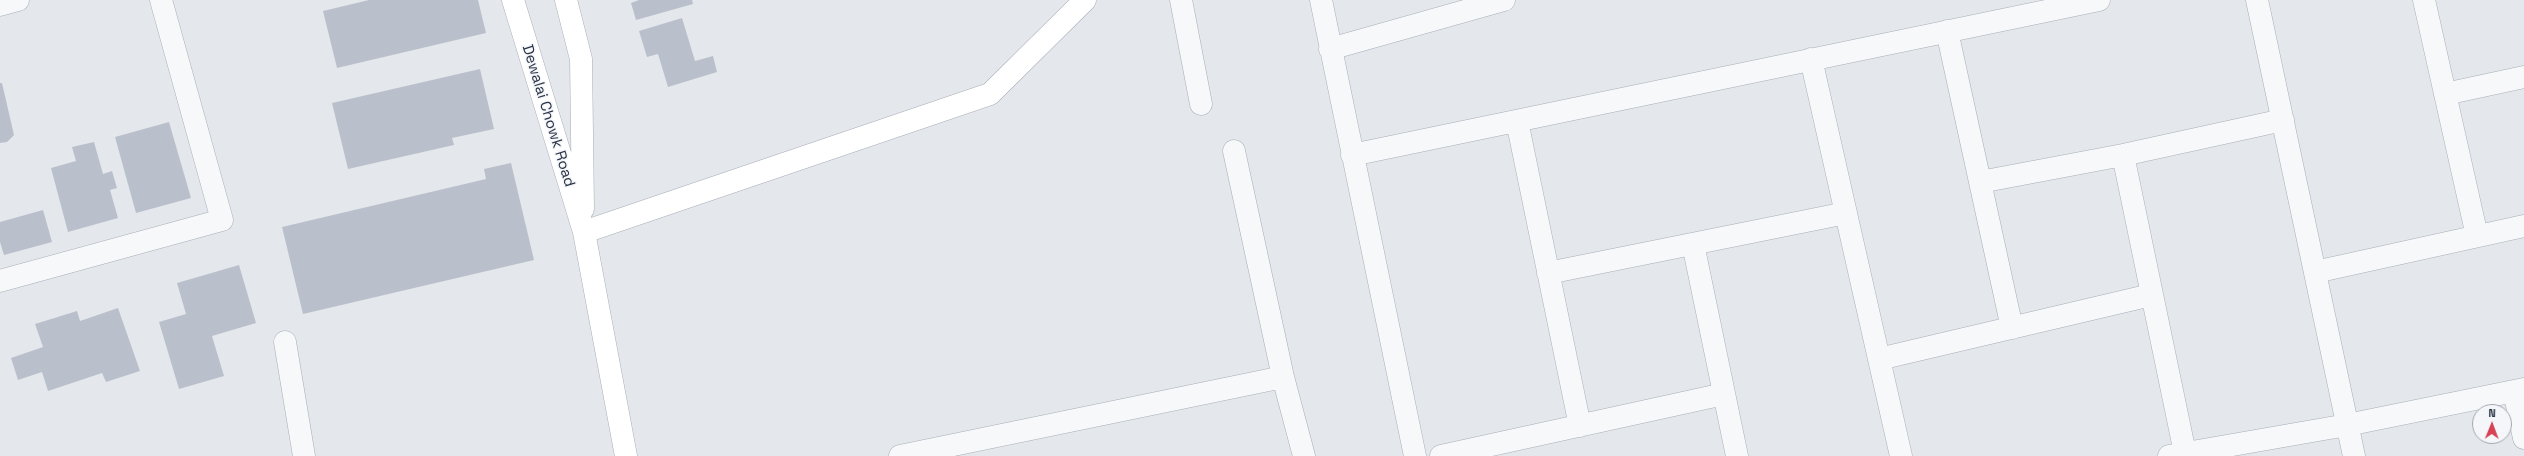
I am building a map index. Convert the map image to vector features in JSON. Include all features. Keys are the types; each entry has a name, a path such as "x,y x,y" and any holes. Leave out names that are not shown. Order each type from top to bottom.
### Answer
{"main road":[{"name":"Dewalai Chowk Road","path":"513,0 584,232 626,456"},
{"name":"Dewalai Chowk Road","path":"566,0 581,59 584,232"},
{"path":"584,232 990,94 1085,0"}],"street":[{"path":"0,5 18,0"},
{"path":"0,281 222,220 161,0"},
{"path":"1181,0 1201,104"},
{"path":"1321,0 1352,155 1416,456"},
{"path":"1330,49 1470,4 1504,0"},
{"path":"1352,155 2099,0"},
{"path":"2257,0 2354,456"},
{"path":"2424,0 2477,236"},
{"path":"1947,31 2012,328"},
{"path":"1811,59 1901,456"},
{"path":"2445,94 2524,77"},
{"path":"1980,182 2123,155 2283,120"},
{"path":"1517,121 1580,426"},
{"path":"1234,151 1283,377 1304,456"},
{"path":"2123,155 2151,295 2177,454 2347,425 2519,390 2524,438"},
{"path":"1548,273 1846,213"},
{"path":"2315,272 2524,226"},
{"path":"1693,244 1737,456"},
{"path":"1879,359 2151,295"},
{"path":"285,342 304,456"},
{"path":"900,456 1283,377"},
{"path":"1441,456 1724,394"}],"building":[{"path":"369,0 478,0 486,33 337,68 323,11"},
{"path":"639,0 692,0 693,4 636,20 631,3"},
{"path":"682,18 695,61 713,56 717,72 668,87 658,54 647,57 639,31"},
{"path":"480,69 494,129 452,138 454,145 348,169 332,103"},
{"path":"0,83 2,83 14,135 7,142 0,143"},
{"path":"169,122 191,198 136,213 115,137"},
{"path":"94,142 103,174 112,171 117,188 110,190 118,218 68,232 51,168 76,161 72,147"},
{"path":"511,163 534,260 303,314 282,227 486,179 484,169"},
{"path":"43,210 52,242 4,255 0,242 0,222"},
{"path":"239,265 256,323 212,336 224,376 179,389 159,322 186,314 177,283"},
{"path":"118,308 140,371 106,382 102,373 48,391 42,372 18,380 11,358 43,347 35,324 77,311 80,321"}]}
